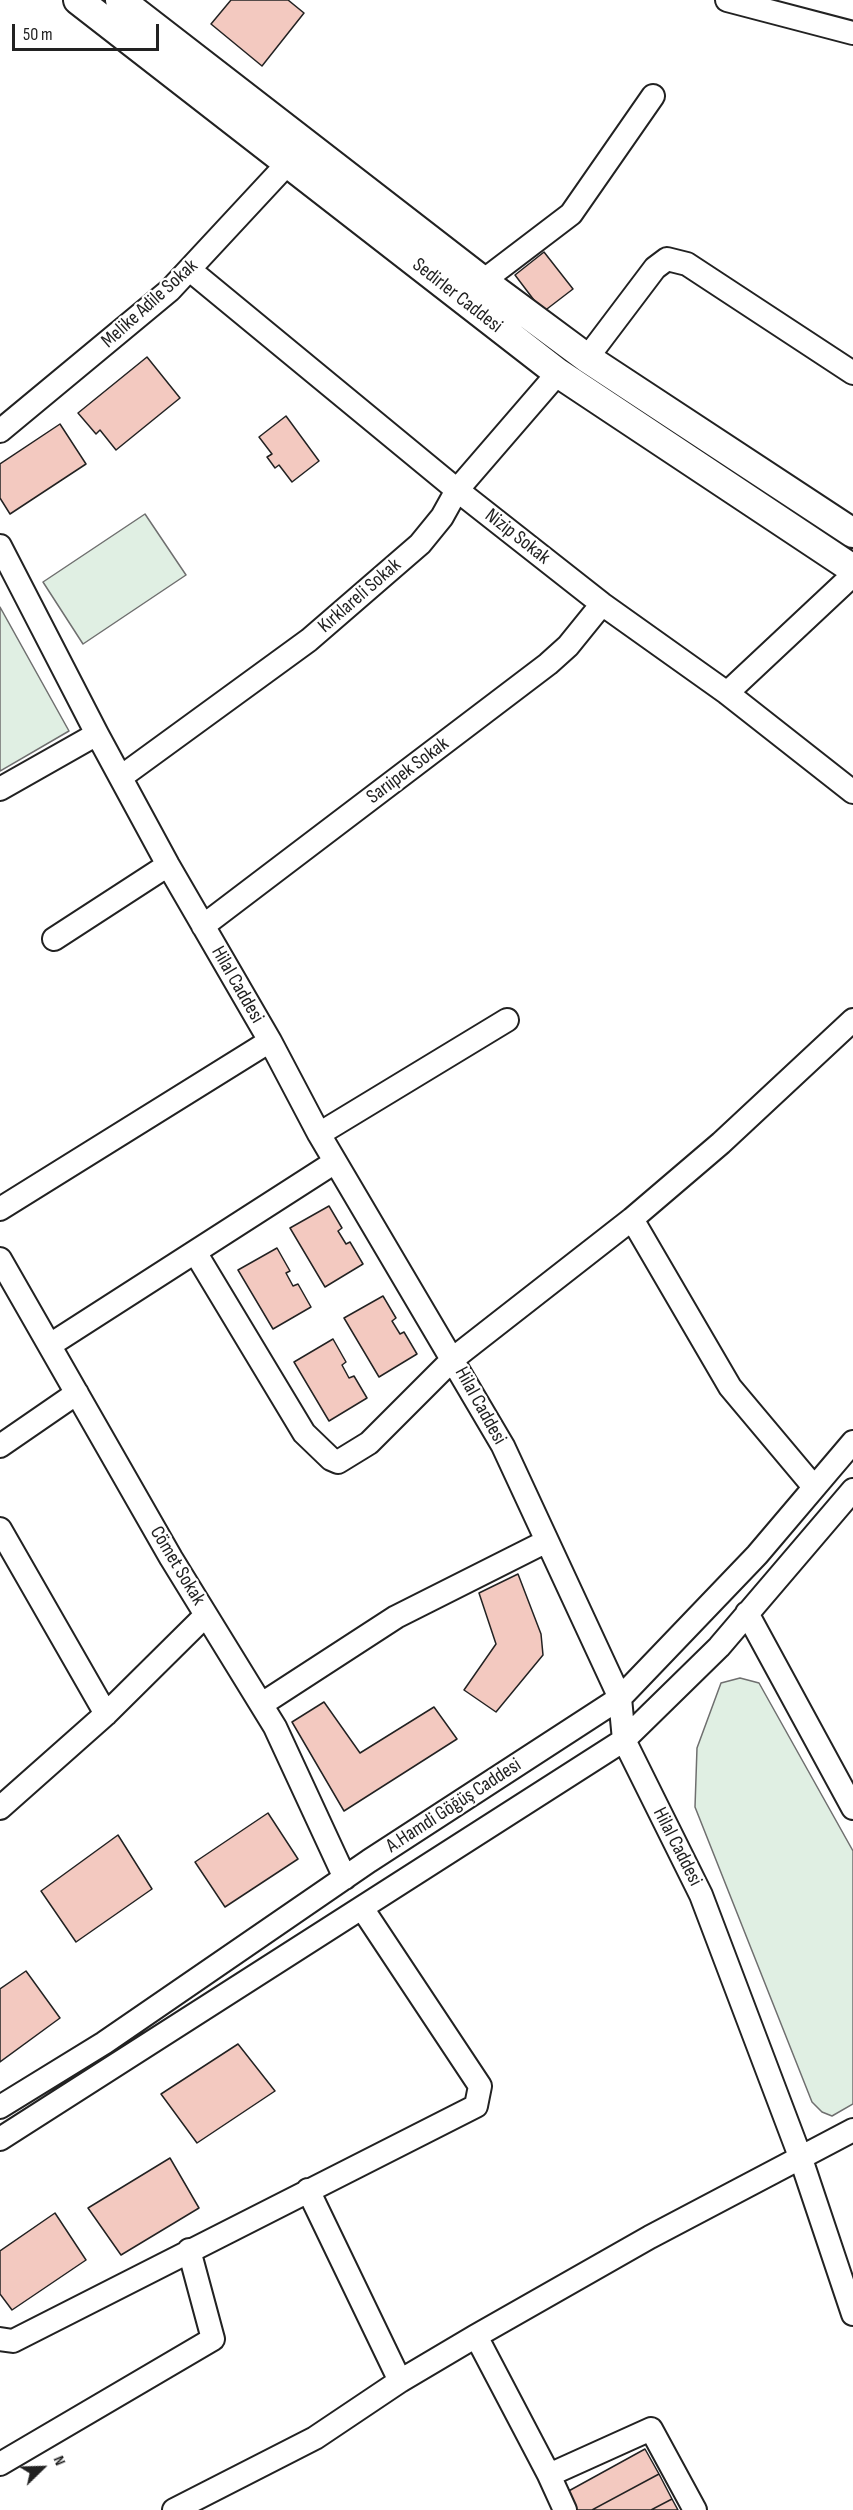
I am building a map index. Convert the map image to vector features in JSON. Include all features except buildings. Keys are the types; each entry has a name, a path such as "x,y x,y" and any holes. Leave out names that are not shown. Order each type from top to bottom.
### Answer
{"main road":[{"name":"Sedirler Caddesi","path":"78,0 558,373 853,569"},
{"name":"Sedirler Caddesi","path":"120,0 483,281 587,358 853,533"}],"street":[{"path":"727,0 759,4 853,33"},
{"path":"483,281 571,214 653,96"},
{"name":"Melike Adile Sokak","path":"0,431 145,313 190,270 288,163"},
{"path":"587,358 655,268 667,259 687,264 853,373"},
{"name":"Nizip Sokak","path":"190,270 457,490 602,604 727,693 853,792"},
{"name":"Kırklareli Sokak","path":"121,777 309,640 420,544 442,517 457,490 558,373"},
{"name":"Hilal Caddesi","path":"0,546 168,865 270,1041 335,1162 454,1358 503,1446 620,1698 624,1740 701,1895 801,2158 853,2314"},
{"path":"727,693 853,575"},
{"name":"Sarıipek Sokak","path":"203,926 548,664 568,646 602,604"},
{"path":"0,789 97,734"},
{"path":"54,939 168,865"},
{"path":"319,1134 507,1020"},
{"path":"195,1252 304,1432 331,1459 338,1462 369,1443 454,1358 632,1219 721,1143 853,1020"},
{"path":"0,1209 270,1041"},
{"path":"50,1345 335,1162"},
{"path":"632,1219 730,1387 814,1487"},
{"name":"Cömet Sokak","path":"0,1259 206,1615 275,1726 345,1878"},
{"path":"0,1446 77,1393"},
{"name":"A.Hamdi Göğüş Caddesi","path":"0,2107 104,2043 345,1878 620,1698 757,1555 853,1442"},
{"name":"A.Hamdi Göğüş Caddesi","path":"0,2139 624,1740 719,1647 853,1490"},
{"path":"0,1529 106,1714"},
{"path":"262,1704 396,1617 547,1541"},
{"path":"747,1613 853,1808"},
{"path":"0,1808 106,1714 206,1615"},
{"path":"0,2339 13,2341 476,2106 480,2086 362,1908"},
{"path":"174,2510 315,2438 400,2381 476,2336 650,2237 853,2130"},
{"path":"308,2190 400,2381"},
{"path":"0,2464 213,2339 189,2250"},
{"path":"476,2336 565,2510"},
{"path":"549,2475 651,2429 695,2510"}],"green space":[{"path":"145,514 186,575 83,644 43,582"},
{"path":"0,607 69,731 0,771"},
{"path":"740,1678 759,1683 853,1851 853,2104 832,2116 822,2112 812,2102 695,1807 697,1748 721,1683"}]}
